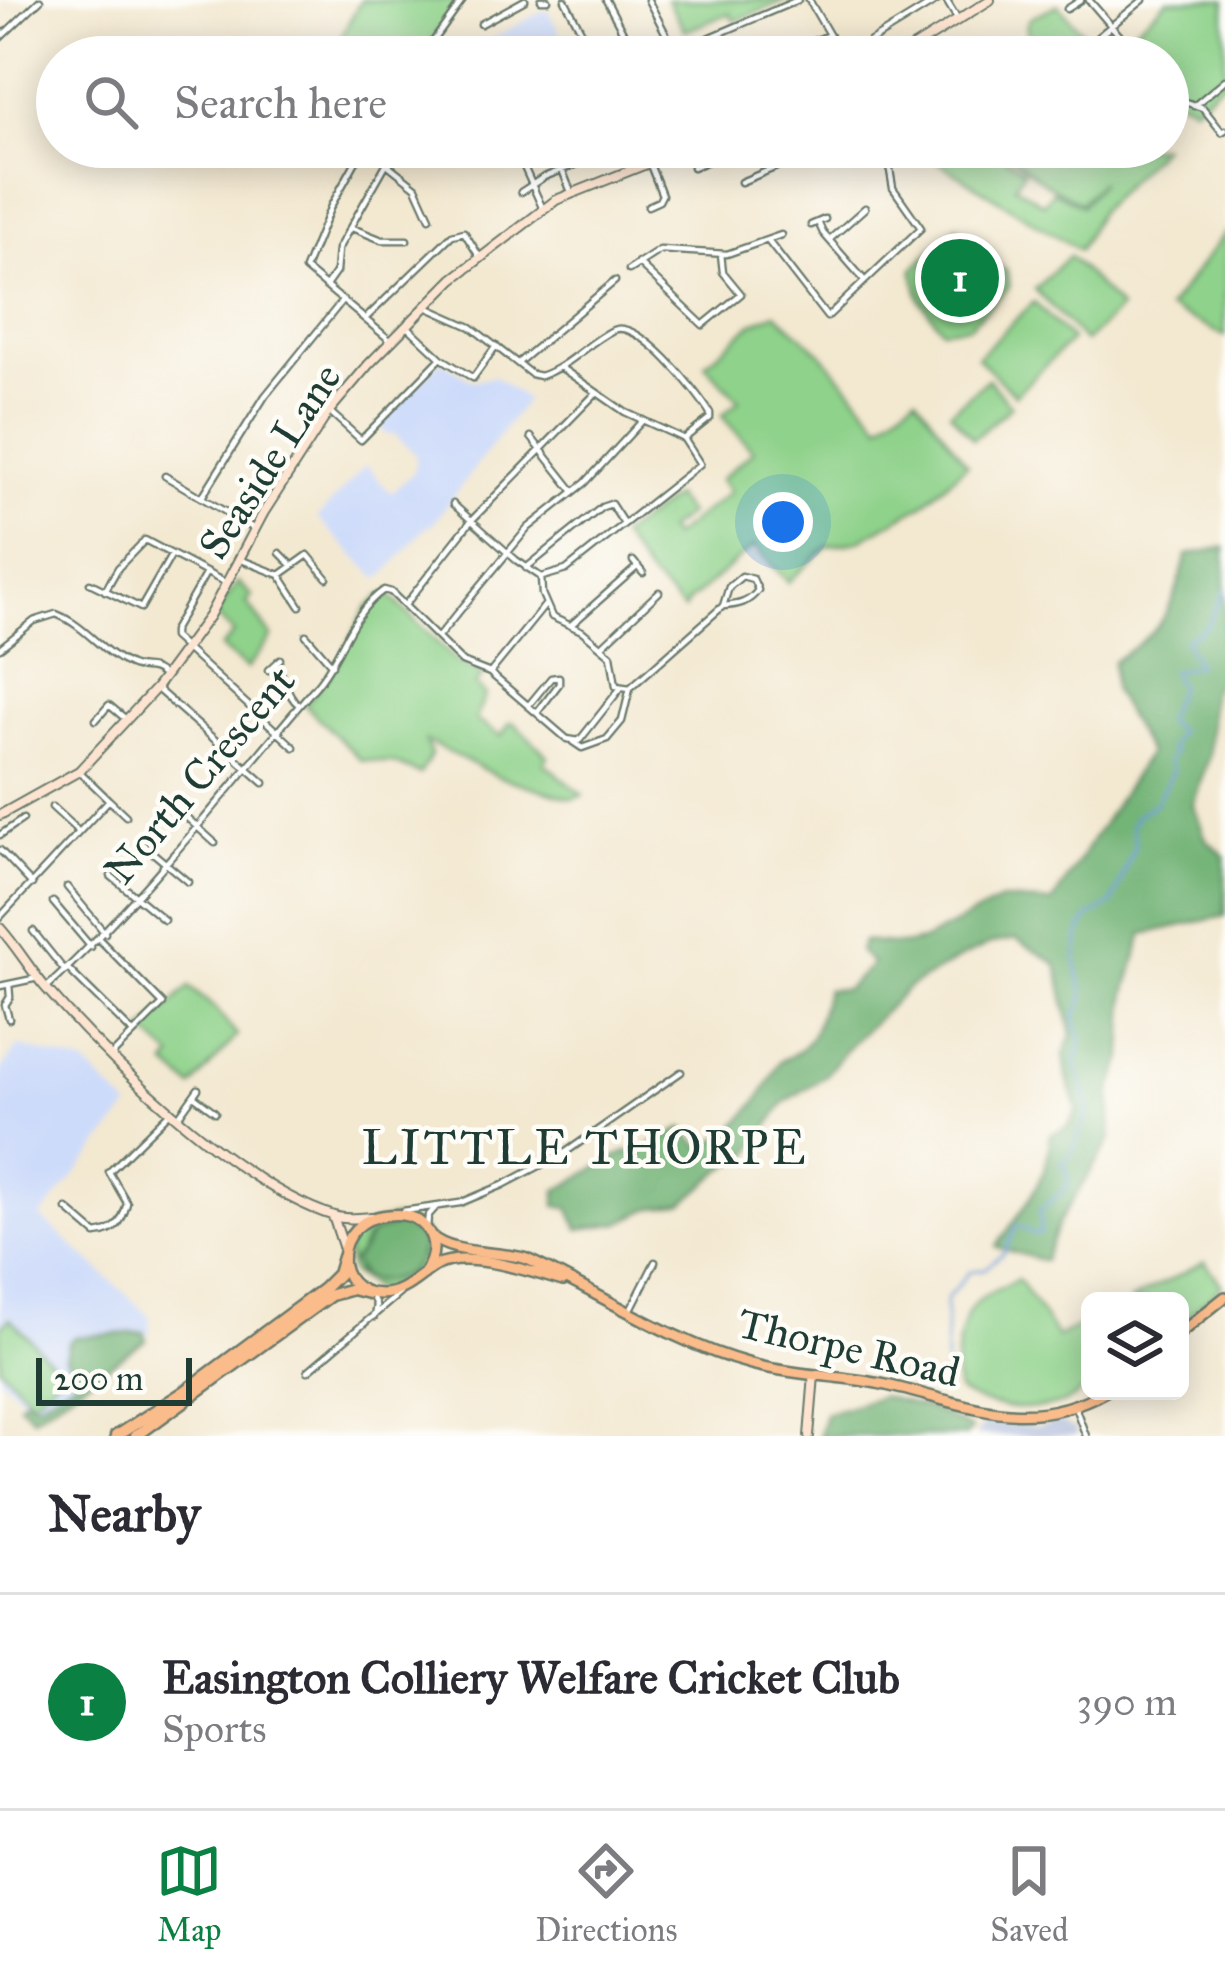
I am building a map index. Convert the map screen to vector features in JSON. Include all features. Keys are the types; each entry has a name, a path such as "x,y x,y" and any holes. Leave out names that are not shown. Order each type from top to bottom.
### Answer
{"highway":[{"path":"116,1436 323,1289 338,1274 343,1251"},
{"path":"136,1436 331,1295 352,1289 369,1293"}],"main road":[{"path":"932,36 990,0"},
{"name":"Seaside Lane","path":"0,815 80,771 156,688 186,651 329,411 391,341 479,256 543,208 633,168"},
{"path":"0,928 46,988 111,1056 174,1114 272,1185 333,1216 392,1214 415,1219 429,1233 433,1255 424,1274 388,1294 369,1293 347,1274 333,1216"},
{"path":"343,1251 356,1225 371,1217"},
{"name":"Thorpe Road","path":"429,1233 448,1246 527,1259 725,1355 814,1376 883,1384 1002,1416 1040,1415 1089,1400"},
{"name":"Thorpe Road","path":"424,1274 446,1262 486,1263 586,1288"},
{"path":"1189,1326 1225,1297"},
{"path":"809,1436 814,1376"}],"street":[{"path":"0,38 40,0"},
{"path":"437,36 464,0"},
{"path":"482,24 525,0"},
{"path":"565,0 584,36"},
{"path":"606,0 625,36"},
{"path":"647,0 667,36"},
{"path":"719,36 798,0"},
{"path":"809,0 829,35"},
{"path":"880,36 942,0 958,20"},
{"path":"1066,9 1085,0 1120,36"},
{"path":"1100,36 1142,0"},
{"path":"1195,106 1225,80"},
{"path":"1189,104 1203,108 1225,130"},
{"path":"352,168 305,269 391,341"},
{"path":"326,286 336,272 337,252 384,168"},
{"path":"392,168 416,187 430,218"},
{"path":"523,168 543,208"},
{"path":"521,192 567,168"},
{"path":"648,206 662,195 652,168"},
{"path":"741,182 774,168"},
{"path":"768,241 826,316 921,228 893,188 890,168"},
{"path":"562,170 571,192"},
{"path":"829,241 864,209 856,202"},
{"path":"818,222 865,281"},
{"path":"352,228 382,240 407,240"},
{"path":"365,319 452,235 464,232 479,256"},
{"path":"629,270 660,250 721,254 743,251 781,235"},
{"path":"638,263 703,325 741,294 723,272 721,254"},
{"path":"518,363 615,281"},
{"path":"202,497 265,396 343,300"},
{"path":"425,307 455,317 540,376 615,329 634,330 710,413 684,440"},
{"path":"406,326 441,358 473,378 496,346"},
{"path":"329,411 361,440 441,358"},
{"path":"453,504 541,577 566,571 700,464 684,440 596,393 560,367"},
{"path":"596,393 471,521 405,605 462,662 490,673 582,748 608,739 626,715 630,688"},
{"path":"438,637 528,528 573,491 643,420"},
{"path":"531,437 573,491"},
{"path":"165,476 255,529"},
{"path":"526,568 602,507 611,504 616,508 625,526"},
{"path":"105,591 145,540 226,584"},
{"path":"280,553 293,567"},
{"path":"90,583 141,608 172,554"},
{"path":"280,574 308,555 325,574 314,578"},
{"path":"239,559 280,574 298,603 302,595"},
{"path":"571,625 638,567"},
{"path":"206,573 173,638 294,748"},
{"path":"573,742 579,741 620,689 630,688 723,606 734,581 742,575 753,579 758,589 754,595 742,605 723,606"},
{"path":"541,577 552,617 611,655 620,689"},
{"name":"North Crescent","path":"46,988 100,940 332,665 356,615 384,590 405,605"},
{"path":"602,646 653,594"},
{"path":"490,673 546,604"},
{"path":"0,648 34,621 56,614 86,630 130,665 154,667 165,677"},
{"path":"306,635 332,665"},
{"path":"268,670 277,661 290,697 299,704"},
{"path":"528,706 551,678 562,679 536,713"},
{"path":"156,688 264,783"},
{"path":"96,720 106,703 128,721"},
{"path":"80,771 126,816"},
{"path":"0,917 109,800"},
{"path":"52,807 79,832"},
{"path":"175,807 215,843"},
{"path":"0,835 23,819"},
{"path":"140,842 188,882"},
{"path":"0,850 32,884"},
{"path":"111,876 164,920"},
{"path":"67,886 106,933"},
{"path":"53,902 91,947"},
{"path":"33,931 133,1034"},
{"path":"100,940 164,1004 111,1056"},
{"path":"0,986 38,978"},
{"path":"9,984 10,997 4,1005 9,1019"},
{"path":"392,1214 471,1199 503,1186 566,1152 681,1072"},
{"path":"68,1209 96,1234 110,1233 123,1220 127,1203 109,1172 199,1088"},
{"path":"193,1096 214,1112"},
{"path":"429,1233 428,1216 436,1207"},
{"path":"630,1311 656,1262"},
{"path":"308,1371 405,1287"},
{"path":"369,1293 376,1305 374,1317"},
{"path":"1075,1407 1086,1436"}],"shaded area":[{"path":"547,9 562,36 497,36"},
{"path":"441,361 473,381 494,376 526,400 431,526 383,577 376,577 317,518 366,465 391,493 414,472 416,455 393,433 389,436 377,426"},
{"path":"18,1046 84,1064 130,1108 41,1217 150,1316 150,1332 34,1408 0,1378 0,1071"},
{"path":"985,1421 1037,1427 1058,1421 1076,1429 1077,1436 975,1436"}],"green space":[{"path":"361,0 461,0 435,36 341,36"},
{"path":"667,0 788,0 734,21 730,13 685,31"},
{"path":"1168,0 1225,0 1225,80 1194,106 1189,104 1189,36 1126,36"},
{"path":"1058,5 1086,36 1028,36 1027,23"},
{"path":"948,168 1020,168 1024,171 1015,186 1044,204 1053,191 1082,206 1101,181 1081,203 1026,168 1141,168 1099,211 1079,250"},
{"path":"957,227 980,255 1006,271 1009,287 969,326 942,329 920,299 913,269"},
{"path":"1225,233 1225,336 1168,308"},
{"path":"1069,256 1120,309 1085,342 1035,289"},
{"path":"1034,302 1071,340 1015,395 977,357"},
{"path":"776,313 821,353 881,424 916,396 967,464 922,505 858,541 828,546 788,582 754,546 684,610 646,573 620,536 674,497 688,514 667,530 673,537 730,492 720,480 753,451 722,416 739,400 705,364 753,323"},
{"path":"988,379 1011,406 973,439 950,412"},
{"path":"1225,547 1225,663 1211,694 1209,756 1193,805 1206,839 1225,856 1225,916 1143,934 1126,993 1123,1059 1111,1091 1111,1139 1059,1222 1044,1261 996,1247 1040,1181 1050,1135 1068,1127 1078,1110 1064,1055 1072,1035 1057,964 1016,939 993,943 909,987 825,1076 784,1103 750,1154 722,1170 684,1203 649,1209 620,1223 579,1229 569,1208 556,1206 557,1190 620,1155 635,1153 684,1128 701,1147 727,1133 758,1100 780,1061 808,1042 826,990 846,989 872,964 859,951 863,941 903,945 922,941 1002,900 1052,903 1148,753 1113,690 1113,661 1144,640 1164,617 1187,555"},
{"path":"238,582 252,596 247,603 272,637 247,669 221,648 234,633 215,615"},
{"path":"382,595 390,596 458,663 484,675 475,684 485,695 476,720 501,736 514,723 548,756 544,763 583,795 572,799 499,777 426,741 431,755 420,774 393,763 361,760 305,705 336,666 367,608"},
{"path":"189,987 216,1009 237,1036 192,1087 167,1065 173,1057 144,1031"},
{"path":"391,1218 424,1232 428,1255 409,1278 375,1290 352,1273 347,1250 361,1229","holes":["402,1224 421,1239 422,1254 408,1275 376,1281 356,1272 360,1250 373,1233"]},
{"path":"402,1224 421,1239 417,1261 396,1278 364,1279 352,1261 372,1234"},
{"path":"1205,1262 1222,1285 1189,1315 1189,1292 1147,1292"},
{"path":"1018,1279 1057,1337 1081,1325 1081,1392 1057,1405 1022,1408 986,1403 958,1391 958,1346 964,1322 984,1297"},
{"path":"10,1318 62,1373 32,1401 0,1367 0,1328"},
{"path":"144,1332 146,1340 33,1417 19,1404 25,1398 36,1404 78,1378 65,1357 74,1337"},
{"path":"882,1396 931,1409 971,1429 966,1436 819,1436 825,1414"}],"waterway":[{"path":"946,1385 946,1299 970,1271 985,1269 1004,1252 1017,1225 1041,1233 1040,1210 1066,1188 1068,1175 1062,1164 1073,1151 1089,1109 1076,1063 1082,1045 1075,1017 1084,998 1076,961 1080,933 1088,918 1112,904 1135,846 1132,824 1155,804 1173,771 1168,760 1174,753 1169,749 1178,731 1165,721 1179,686 1171,672 1197,665 1185,640 1207,626 1225,590"}],"place":[{"name":"Easington Colliery Welfare Cricket Club","path":"960,278"}],"district":[{"name":"LITTLE THORPE","path":"585,1147"}]}
